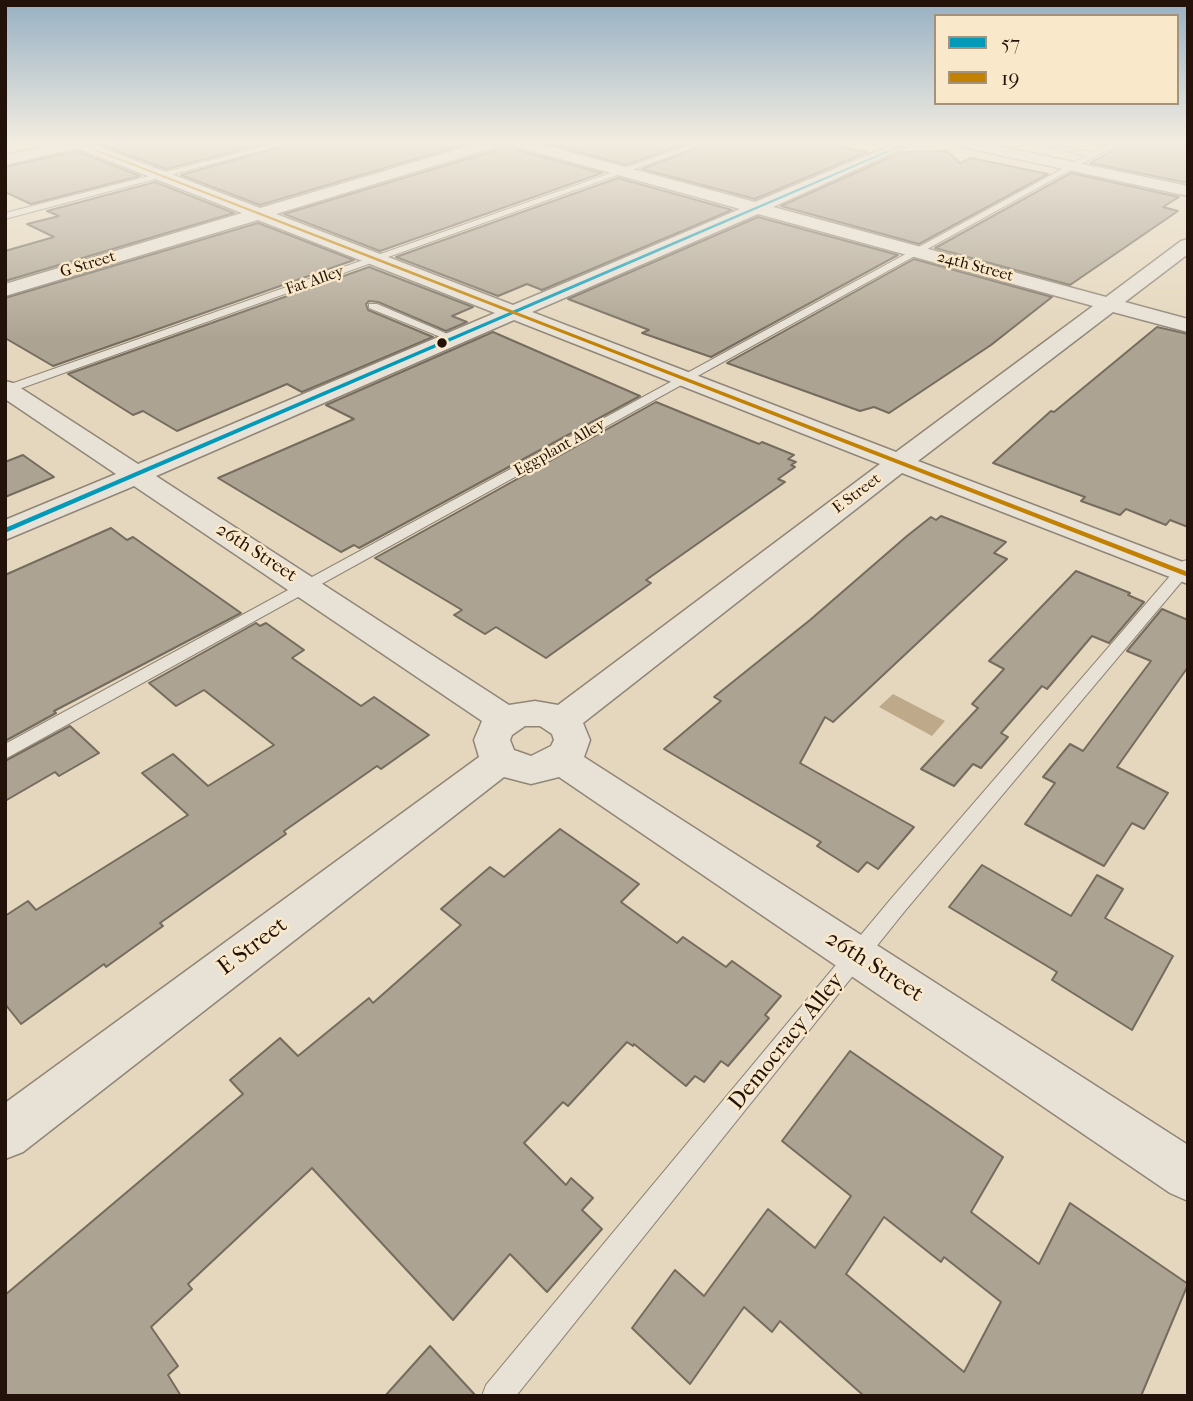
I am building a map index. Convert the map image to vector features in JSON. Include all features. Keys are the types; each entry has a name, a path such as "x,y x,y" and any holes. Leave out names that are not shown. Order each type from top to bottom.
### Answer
{"street":[{"path":"243,208 899,463 1185,570"},
{"name":"G Street","path":"5,290 277,208"},
{"path":"5,531 755,208"},
{"name":"24th Street","path":"763,208 1188,326"},
{"name":"E Street","path":"561,741 899,463 1188,246"},
{"name":"26th Street","path":"6,389 307,586 504,740"},
{"path":"535,713 550,715 561,741 547,767 531,770 515,767 504,740 519,715 535,713"},
{"name":"E Street","path":"5,1134 504,740"},
{"name":"26th Street","path":"561,741 857,956 1188,1175"}],"lane":[{"path":"5,216 34,208"},
{"name":"Fat Alley","path":"6,389 519,208"},
{"name":"Eggplant Alley","path":"5,752 994,208"},
{"path":"373,306 452,338"},
{"name":"Democracy Alley","path":"497,1396 857,956 1185,570"}],"shaded area":[{"path":"893,694 945,721 932,736 879,707"}],"building":[{"path":"57,208 222,208 234,213 5,281 5,251 54,237 27,224 59,216 47,211"},
{"path":"303,208 501,208 380,251 284,214"},
{"path":"533,208 732,210 542,290 527,284 498,296 396,257"},
{"path":"790,208 985,208 919,244"},
{"path":"1007,208 1168,208 1178,211 1070,285 935,248"},
{"path":"758,217 898,255 711,357 642,333 649,330 568,299"},
{"path":"258,223 354,260 53,366 5,338 5,298"},
{"path":"914,259 1052,297 991,345 889,413 874,407 860,411 727,363"},
{"path":"369,267 473,307 452,316 467,322 446,331 378,302 369,301 366,304 368,310 433,337 302,392 287,384 177,431 143,411 133,415 68,374"},
{"path":"1157,327 1188,334 1188,527 1170,520 1166,525 1126,509 1120,515 1081,501 1085,497 993,463 1051,411 1054,412"},
{"path":"493,332 640,396 359,548 354,545 341,552 218,478 354,419 326,405"},
{"path":"656,402 759,444 762,442 794,455 788,459 796,462 791,465 795,467 778,479 785,482 646,580 651,583 546,658 496,627 485,634 454,615 462,610 375,558"},
{"path":"23,455 54,477 5,497 5,462"},
{"path":"941,516 1006,542 994,553 1007,559 833,722 825,717 800,763 914,827 878,869 867,862 858,872 817,846 821,842 664,749 721,701 714,697 810,620 907,536 931,517 936,520"},
{"path":"111,528 127,540 133,537 241,613 54,711 56,713 5,741 5,575"},
{"path":"1076,571 1130,593 1128,595 1144,602 1109,643 1092,636 1047,689 1042,686 1001,733 1008,737 981,768 973,764 954,786 921,769 978,708 972,704 1004,669 989,661"},
{"path":"1162,609 1188,620 1188,667 1117,767 1168,793 1144,829 1132,823 1104,866 1025,824 1055,783 1043,777 1070,744 1083,751 1151,661 1127,651"},
{"path":"256,623 260,626 266,623 304,650 292,658 361,706 374,697 429,735 381,769 377,766 284,831 286,834 160,923 163,926 106,967 104,964 21,1024 5,1004 5,916 28,901 36,910 188,815 142,773 173,754 208,786 274,745 204,690 176,706 149,683"},
{"path":"70,726 99,753 59,776 55,772 5,801 5,761"},
{"path":"560,829 639,884 621,902 677,943 683,937 726,967 732,961 781,996 765,1015 769,1018 728,1066 721,1061 704,1082 695,1076 686,1086 634,1044 633,1046 627,1042 568,1106 563,1102 524,1143 566,1185 571,1178 593,1198 582,1210 602,1229 547,1292 510,1254 453,1320 312,1168 188,1284 192,1289 151,1327 178,1366 168,1375 181,1396 5,1396 5,1295 243,1094 230,1080 280,1038 298,1056 369,998 373,1003 461,925 441,909 490,867 504,877"},
{"path":"982,865 1071,916 1097,875 1123,889 1105,918 1173,956 1132,1030 1052,980 1057,972 949,907"},
{"path":"850,1051 1003,1157 971,1212 1039,1264 1070,1203 1188,1284 1141,1396 864,1396 780,1321 772,1332 744,1307 690,1384 632,1328 675,1270 704,1296 768,1209 815,1248 851,1196 782,1141","holes":["884,1217 941,1262 944,1257 1001,1302 964,1372 846,1274"]},
{"path":"430,1346 476,1396 385,1396"}],"transit line":[{"name":"19","path":"245,208 1188,575"},
{"name":"57","path":"5,531 756,208"}]}
